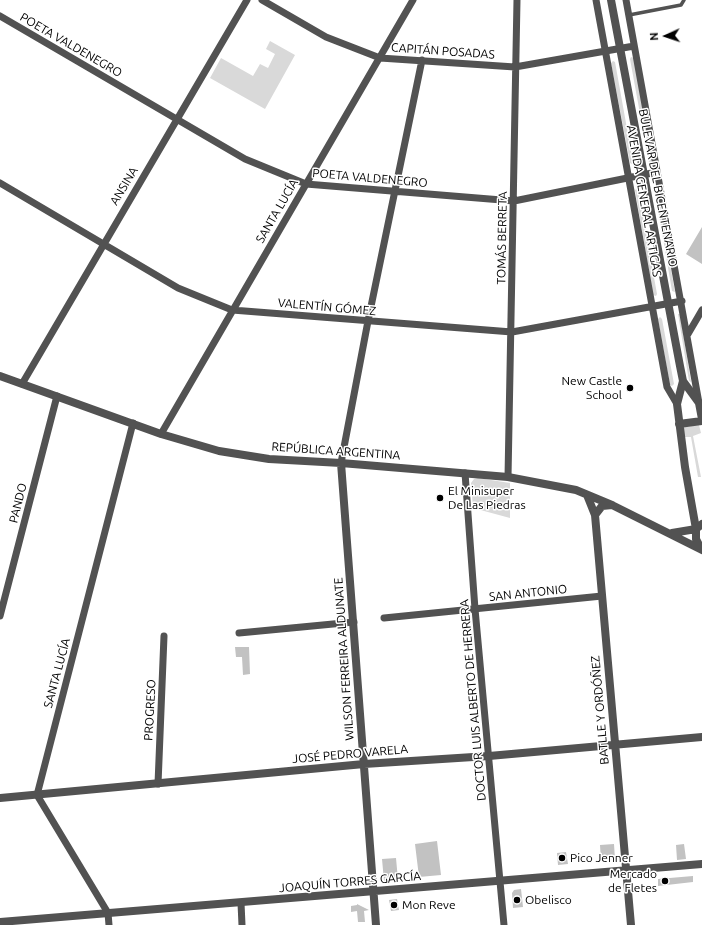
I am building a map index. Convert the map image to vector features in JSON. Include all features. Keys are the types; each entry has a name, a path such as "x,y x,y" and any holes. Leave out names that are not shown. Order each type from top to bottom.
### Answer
{"street":[{"name":"ANSINA","path":"22,384 103,243 247,0"},
{"name":"CAPITÁN POSADAS","path":"262,0 326,37 380,58 515,68 634,46"},
{"name":"SANTA LUCÍA","path":"161,434 413,0"},
{"name":"TOMÁS BERRETA","path":"508,477 512,332 517,0"},
{"name":"AVENIDA GENERAL ARTIGAS","path":"596,0 630,178 667,387 677,404"},
{"name":"BULEVAR DEL BICENTENARIO","path":"611,0 683,381 677,404 679,424 699,526 696,539 702,549"},
{"name":"AVENIDA GENERAL ARTIGAS","path":"626,0 700,403"},
{"name":"POETA VALDENEGRO","path":"0,16 245,159 306,184 514,201 657,172"},
{"path":"341,463 368,321 422,60"},
{"name":"VALENTÍN GÓMEZ","path":"0,183 178,288 232,310 512,332 682,301"},
{"path":"688,334 702,310"},
{"name":"REPÚBLICA ARGENTINA","path":"0,376 161,434 219,451 269,459 341,463 508,477 576,490 672,533 702,549"},
{"name":"BULEVAR DEL BICENTENARIO","path":"683,381 700,403"},
{"name":"PANDO","path":"0,616 57,396"},
{"path":"679,424 702,420 700,403"},
{"name":"SANTA LUCÍA","path":"37,795 134,423"},
{"name":"WILSON FERREIRA ALDUNATE","path":"341,463 376,925"},
{"name":"DOCTOR LUIS ALBERTO DE HERRERA","path":"465,473 475,609 504,925"},
{"name":"BATLLE Y ORDÓÑEZ","path":"587,495 595,515 631,925"},
{"path":"595,515 602,506 612,505"},
{"path":"672,533 699,526"},
{"name":"SAN ANTONIO","path":"384,618 602,596"},
{"path":"239,633 354,622"},
{"name":"PROGRESO","path":"158,784 164,636"},
{"name":"JOSÉ PEDRO VARELA","path":"0,798 364,764 489,756 702,737"},
{"path":"37,795 108,913 109,925"},
{"name":"JOAQUÍN TORRES GARCÍA","path":"0,922 500,882 702,864"},
{"path":"241,903 242,925"}],"lane":[{"path":"629,15 681,5 684,0"}],"shaded area":[{"path":"270,41 295,55 265,109 210,78 221,58 253,76 260,64 268,68 275,54 266,49"},
{"path":"631,57 634,58 651,164 649,163 630,59"},
{"path":"613,61 615,62 633,162 632,164 630,163 611,63"},
{"path":"654,186 656,186 675,292 672,291"},
{"path":"637,189 657,294 656,296 653,295 635,190"},
{"path":"678,314 680,314 691,382 689,381"},
{"path":"660,317 662,319 674,384 672,386 670,385 658,319"},
{"path":"699,425 701,433 693,436 701,477 698,477 691,437 684,437 684,427"},
{"path":"478,478 510,483 510,518 473,508 471,483 474,479"}],"building":[{"path":"702,227 702,264 686,254"},
{"path":"235,647 249,647 250,674 243,675 242,657 236,657"},
{"path":"437,841 441,875 419,877 415,844"},
{"path":"614,844 615,860 601,861 600,845"},
{"path":"684,844 686,859 677,860 676,845"},
{"name":"Pico Jenner","path":"566,852 568,864 558,865 557,853"},
{"path":"396,858 398,880 384,881 382,859"},
{"path":"693,876 693,882 658,886 658,879"},
{"name":"Obelisco","path":"521,889 523,907 513,908 512,893 514,890"},
{"name":"Mon Reve","path":"397,899 399,910 391,911 389,900"},
{"path":"357,904 369,910 364,911 365,922 358,922 357,911 351,912 351,906"}],"place":[{"name":"New Castle School","path":"630,388"},
{"name":"El Minisuper De Las Piedras","path":"440,498"},
{"name":"Pico Jenner","path":"562,858"},
{"name":"Mercado de Fletes","path":"665,881"},
{"name":"Obelisco","path":"517,900"},
{"name":"Mon Reve","path":"394,905"}]}
